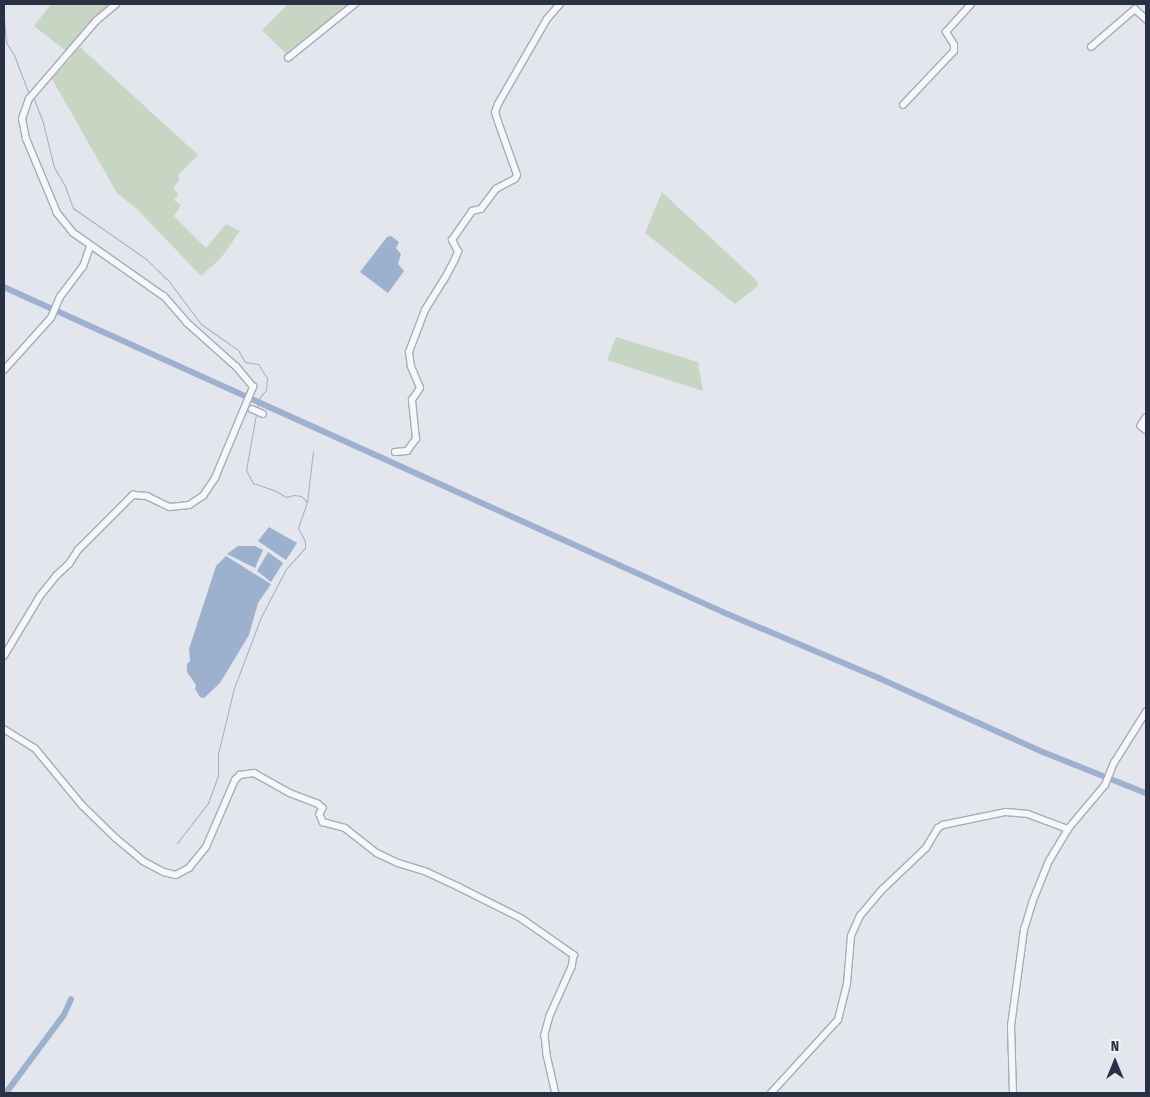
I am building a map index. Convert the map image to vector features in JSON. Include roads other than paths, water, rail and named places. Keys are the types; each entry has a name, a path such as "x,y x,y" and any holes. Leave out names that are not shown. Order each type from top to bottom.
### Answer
{"street":[{"path":"4,656 40,596 56,576 70,564 78,550 133,494 147,496 170,508 188,505 203,496 215,478 253,387 236,366 187,324 164,297 90,247 73,233 57,213 26,140 22,119 29,99 96,21 116,4"},
{"path":"288,58 355,4"},
{"path":"395,452 407,451 416,439 412,400 420,388 411,367 409,352 425,310 444,280 458,252 452,240 472,211 481,209 496,189 515,179 517,175 495,112 547,19 560,4"},
{"path":"903,106 954,50 954,45 946,32 971,4"},
{"path":"1091,47 1135,9 1146,18"},
{"path":"4,370 51,318 60,297 82,267 90,247"},
{"path":"252,409 263,414"},
{"path":"1146,418 1142,426 1146,430"},
{"path":"1013,1093 1012,1026 1024,930 1041,880 1068,829 1105,785 1112,768 1146,712"},
{"path":"4,729 35,748 83,806 143,861 176,875 189,868 206,847 228,795 240,775 254,773 296,796 321,806 320,814 323,822 345,828 377,853 398,863 427,872 508,910 574,955 572,967 550,1016 545,1035 547,1055 556,1093"},
{"path":"771,1093 838,1020 847,984 851,936 860,916 883,889 926,848 938,828 943,825 1006,812 1028,814 1068,829"}],"water":[{"path":"391,236 399,242 396,248 401,254 398,264 404,271 388,293 360,272 387,237"},
{"path":"269,527 297,543 286,560 258,541"},
{"path":"238,546 255,546 263,550 255,568 227,554"},
{"path":"268,552 283,563 271,582 257,571"},
{"path":"226,556 271,584 258,603 249,635 220,683 204,698 200,697 195,689 196,685 187,672 187,664 190,661 189,649 216,566"}],"waterway":[{"path":"4,19 6,42 14,55 28,91"},
{"path":"34,99 43,123 54,167 65,186 73,208 146,259 168,280 201,324 238,350 245,362 258,364 267,378 266,390 260,397 257,410"},
{"path":"4,287 723,612 879,678 1043,752 1146,793"},
{"path":"256,414 246,470 253,483 276,491 286,497 301,496 307,502"},
{"path":"177,843 208,803 218,776 218,754 234,688 261,617 286,569 305,548 305,541 298,528 307,502 313,451"},
{"path":"6,1093 64,1015 71,999"}]}
